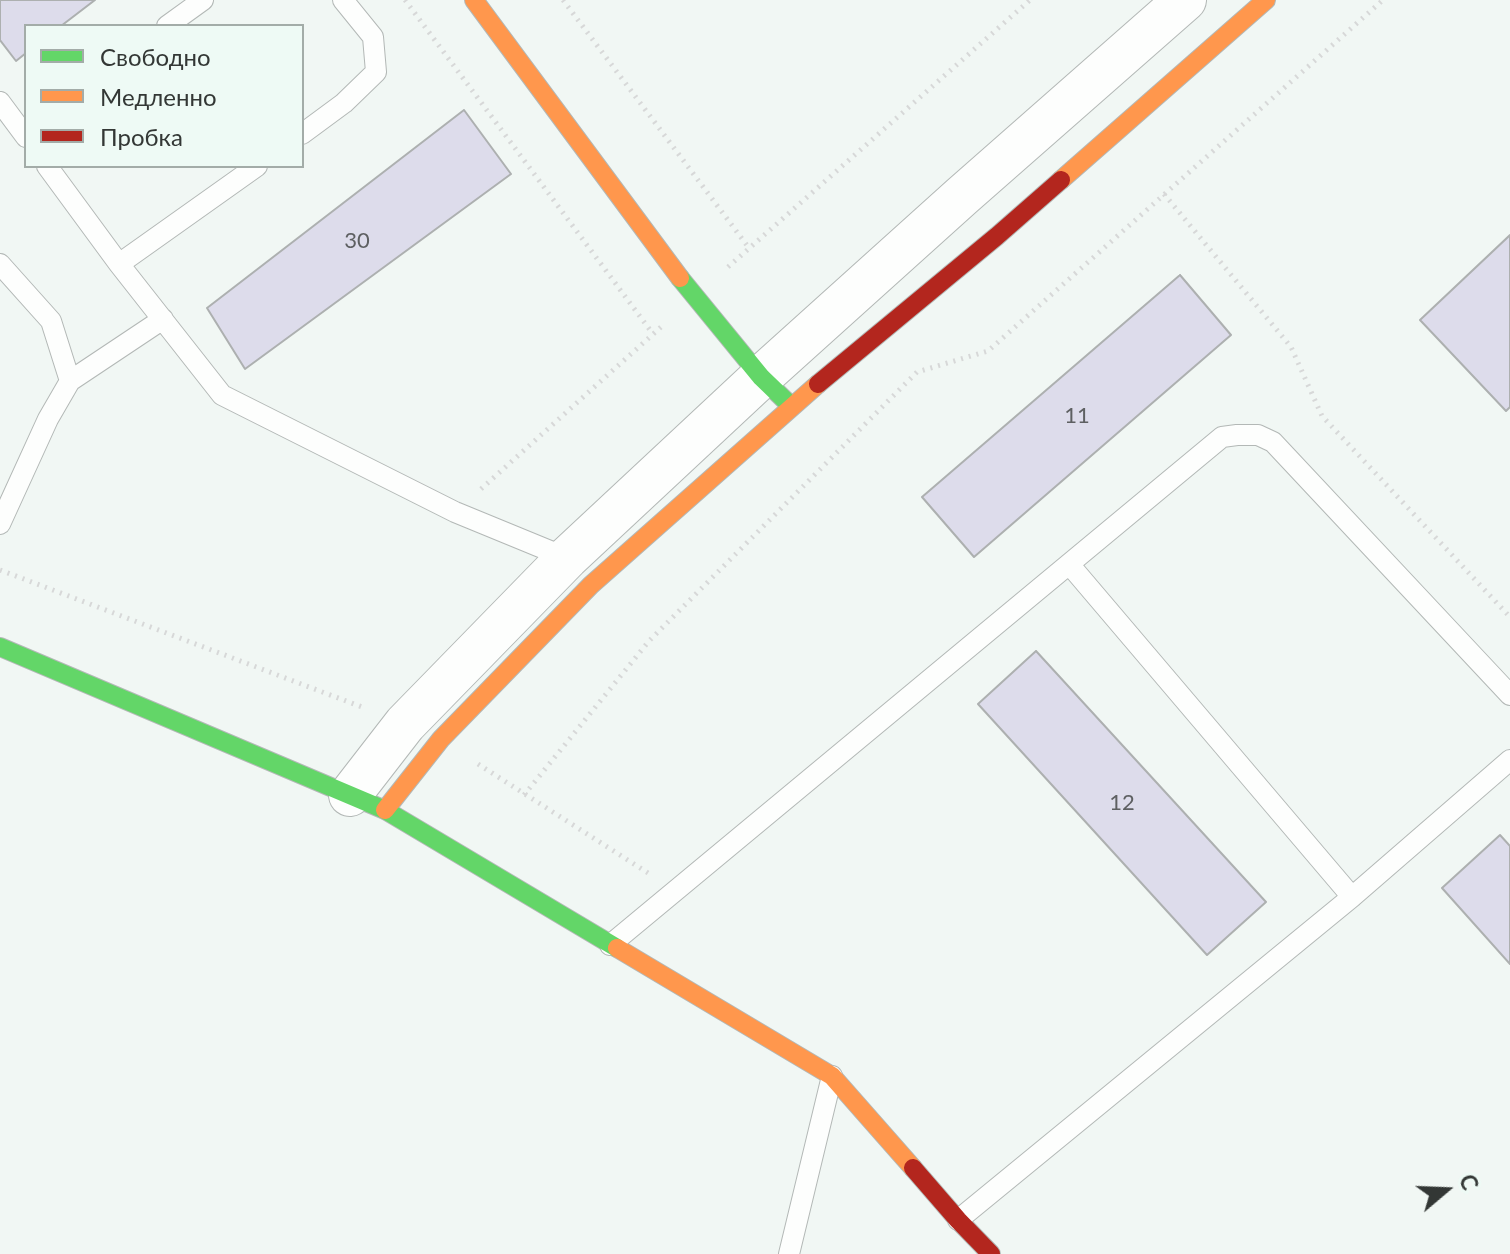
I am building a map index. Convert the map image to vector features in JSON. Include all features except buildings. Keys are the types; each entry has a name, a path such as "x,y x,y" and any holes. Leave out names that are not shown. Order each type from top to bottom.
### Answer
{"street":[{"path":"474,0 694,297 761,377 791,406"},
{"path":"368,802 567,558 761,377 1185,0"},
{"path":"423,731 791,406 997,236 1266,0"},
{"path":"0,647 368,802 832,1076 991,1254"}],"lane":[{"path":"170,24 203,0"},
{"path":"304,133 344,103 376,72 373,37 343,0"},
{"path":"0,102 24,132"},
{"path":"48,168 222,395 455,512 567,558"},
{"path":"119,264 254,168"},
{"path":"0,264 51,321 70,381"},
{"path":"0,524 48,419 70,381 163,319"},
{"path":"610,945 1222,437 1258,435 1273,442 1510,695"},
{"path":"1069,564 1352,897"},
{"path":"958,1220 1352,897 1510,760"},
{"path":"789,1254 832,1076"}],"path":[{"path":"405,0 653,334"},
{"path":"563,0 749,248"},
{"path":"455,512 1030,0"},
{"path":"524,795 649,641 917,372 988,351 1383,0"},
{"path":"1164,194 1291,347 1322,416 1510,617"},
{"path":"0,570 423,731 675,890"}],"traffic: fast":[{"path":"680,278 761,377 791,406"},
{"path":"0,647 385,810 617,948"}],"traffic: slow":[{"path":"474,0 680,278"},
{"path":"1061,180 1266,0"},
{"path":"385,810 441,739 591,585 818,384"},
{"path":"617,948 832,1076 913,1168"}],"traffic: jam":[{"path":"818,384 1061,180"},
{"path":"913,1168 991,1254"}]}
